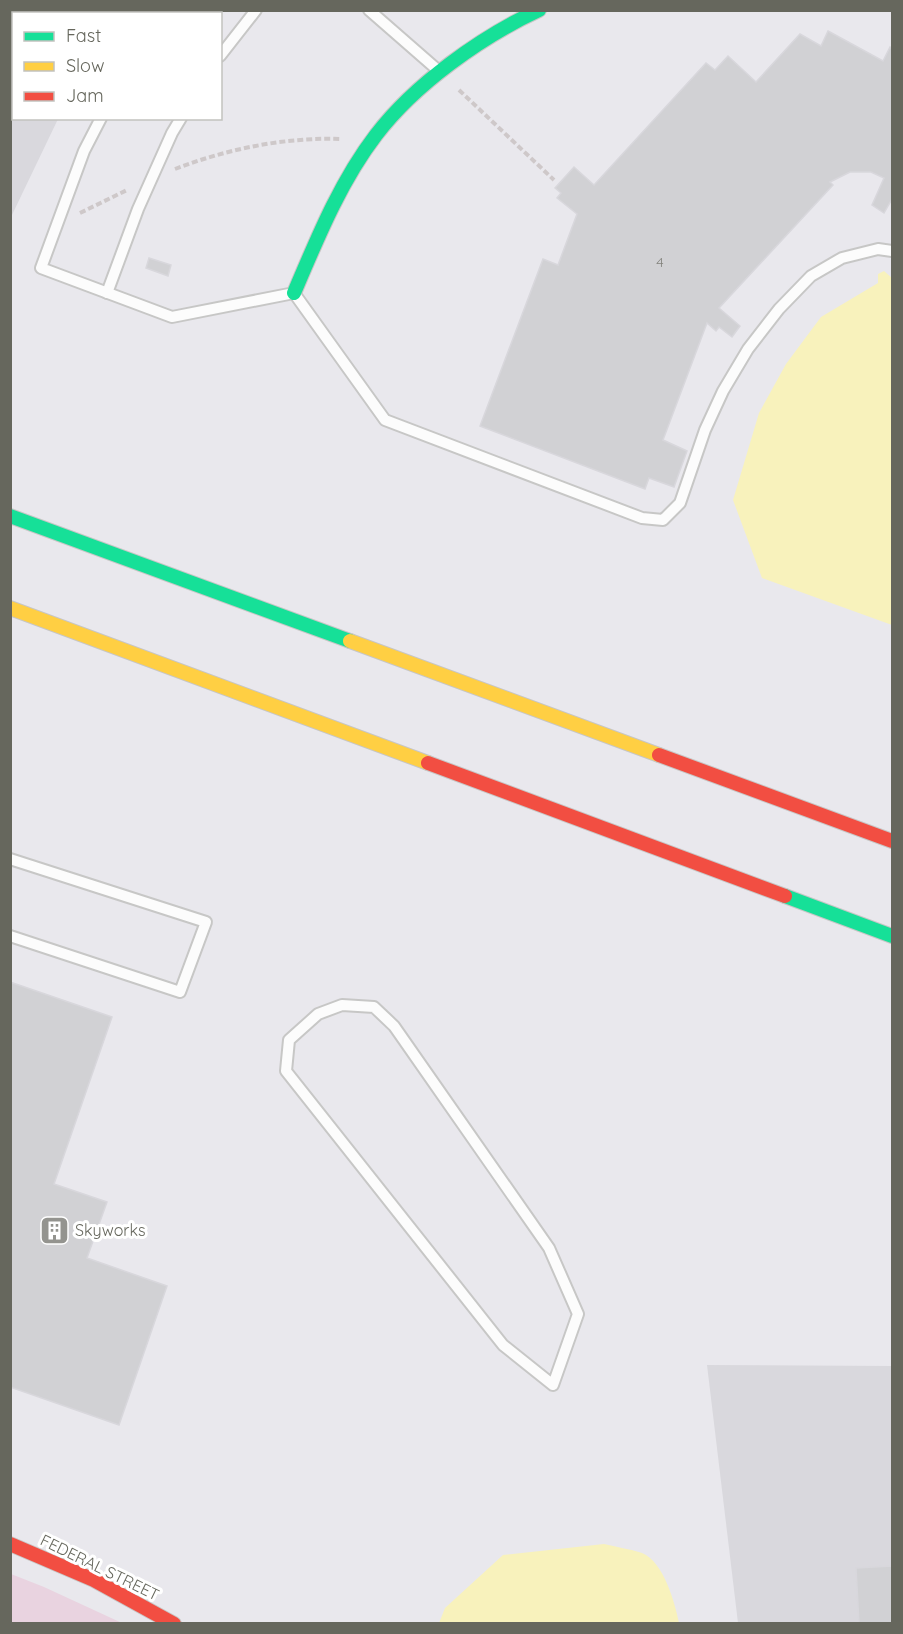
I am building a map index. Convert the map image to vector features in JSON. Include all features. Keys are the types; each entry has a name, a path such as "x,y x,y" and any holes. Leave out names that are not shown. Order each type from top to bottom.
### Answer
{"main road":[{"path":"294,293 331,209 372,140 403,106 440,72 476,44 514,21 538,10"},
{"path":"10,516 892,841"},
{"path":"10,608 892,936"},
{"path":"823,815 892,834"},
{"name":"FEDERAL STREET","path":"10,1544 74,1570 146,1606 174,1623"}],"lane":[{"path":"222,53 256,10"},
{"path":"369,10 440,72"},
{"path":"100,120 84,151 40,268 172,317 294,293 385,420 642,518 663,520 680,503 705,430 723,391 748,349 779,309 811,276 842,258 878,249 892,251"},
{"path":"107,293 138,209 180,120"},
{"path":"10,859 206,922 180,992 10,936"},
{"path":"342,1005 374,1007 394,1026 549,1248 578,1314 553,1384 503,1345 286,1071 289,1040 318,1014 342,1005"}],"path":[{"path":"452,83 554,180"},
{"path":"57,223 152,178 194,162 242,149 290,141 329,138 372,140"}],"shaded area":[{"path":"11,11 109,11 12,12 12,120 58,120 11,217"},
{"path":"884,271 892,278 892,625 762,578 733,500 759,413 786,364 821,317 878,283 878,274"},
{"path":"707,1365 892,1366 892,1623 738,1623"},
{"path":"604,1544 642,1553 650,1558 667,1584 679,1623 439,1623 445,1608 503,1555"},
{"path":"11,1574 44,1587 122,1623 11,1623"}],"building":[{"path":"828,31 883,61 890,47 892,49 892,199 884,213 872,205 884,178 871,172 850,172 830,182 833,185 719,308 740,326 732,337 719,327 716,331 707,323 663,440 687,451 674,487 649,478 645,489 480,426 543,259 558,265 577,214 557,198 561,193 555,188 574,167 594,185 706,63 715,70 728,56 756,82 800,34 821,46"},
{"path":"149,258 171,265 168,276 146,268"},
{"name":"Skyworks","path":"10,982 112,1017 54,1184 107,1202 87,1258 167,1286 119,1425 10,1387"},
{"path":"892,1566 892,1624 859,1624 856,1568"}],"traffic: fast":[{"path":"294,293 340,191 363,153 392,116 429,80 472,48 539,10"},
{"path":"10,516 350,641"},
{"path":"785,896 892,936"}],"traffic: slow":[{"path":"10,608 428,763"},
{"path":"350,641 659,755"}],"traffic: jam":[{"path":"659,755 892,841"},
{"path":"428,763 785,896"},
{"path":"10,1544 94,1580 174,1624"}],"place":[{"name":"Skyworks","path":"54,1230"}]}
